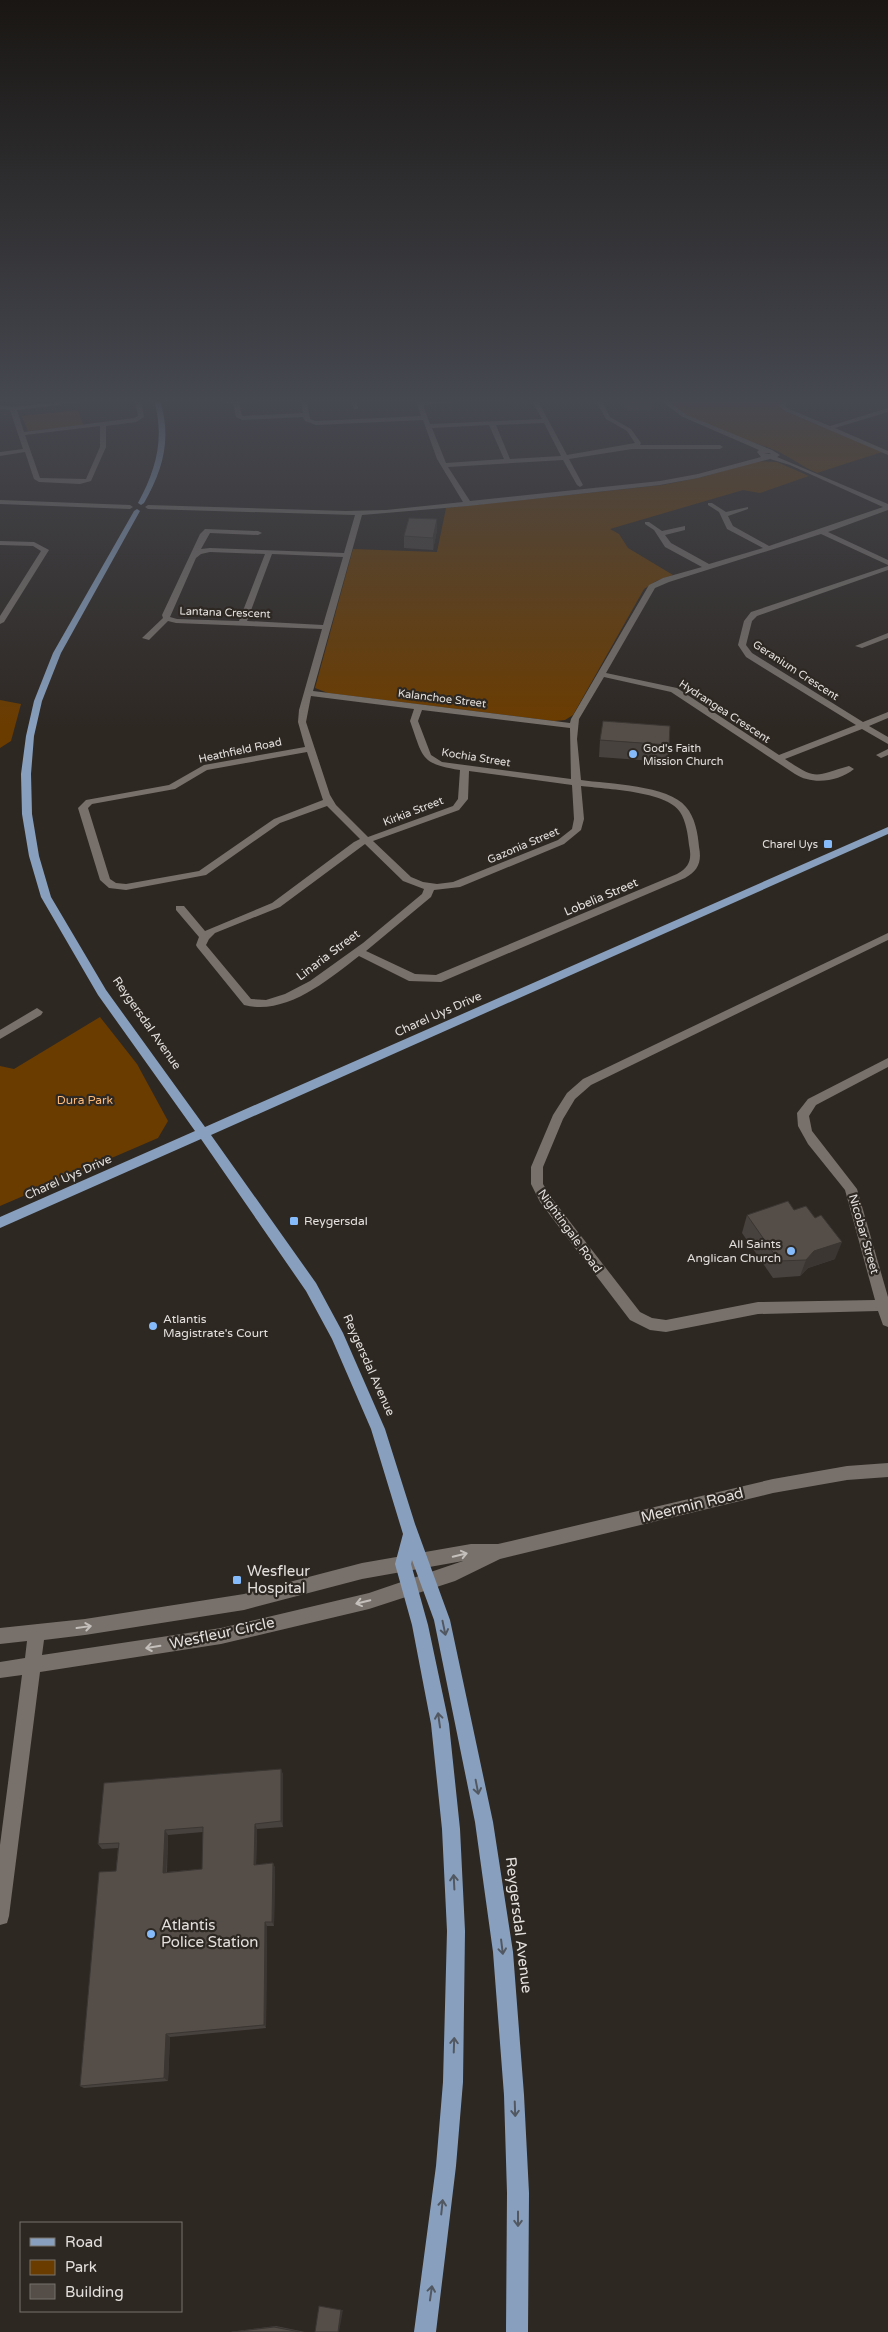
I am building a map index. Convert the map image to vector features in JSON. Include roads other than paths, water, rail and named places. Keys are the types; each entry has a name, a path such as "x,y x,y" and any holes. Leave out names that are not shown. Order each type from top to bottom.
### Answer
{"main road":[{"name":"Reygersdal Avenue","path":"137,510 57,653 44,684 34,718 28,755 28,819 43,890 58,919 115,1011 204,1132 311,1288 338,1337 378,1429 411,1533 420,1577 426,1652 440,1724 451,1829 456,1931 455,2032 447,2156 425,2332"},
{"name":"Charel Uys Drive","path":"0,1223 888,830"},
{"path":"403,1564 411,1533"},
{"name":"Reygersdal Avenue","path":"403,1564 420,1577 442,1620 488,1849 503,1952 514,2095 518,2193 518,2332"}],"street":[{"path":"242,510 358,513 397,510"},
{"path":"721,510 730,527 768,548"},
{"path":"724,515 740,510"},
{"path":"573,726 649,591 666,580 822,532 883,510"},
{"name":"Gazonia Street","path":"358,513 302,716 328,802 366,841 407,880 430,887 456,885 568,839 579,825 573,726"},
{"path":"647,523 657,529 668,544 708,567"},
{"path":"660,534 682,528"},
{"name":"Lantana Crescent","path":"258,532 208,531 204,534 166,615 167,618 176,621 326,627"},
{"path":"822,532 888,563"},
{"path":"0,543 34,544 45,550 0,622"},
{"path":"196,553 210,550 346,555"},
{"path":"242,624 269,552"},
{"name":"Geranium Crescent","path":"862,725 749,655 742,645 748,621 754,614 888,568"},
{"path":"0,606 10,606"},
{"path":"146,638 167,618"},
{"path":"859,646 888,635"},
{"name":"Hydrangea Crescent","path":"601,674 674,690 778,758 888,715"},
{"name":"Kalanchoe Street","path":"307,693 573,726"},
{"name":"Kochia Street","path":"419,707 414,721 427,756 440,764 576,783"},
{"path":"862,725 888,741"},
{"name":"Heathfield Road","path":"311,748 204,768 172,787 89,802 84,808 105,880 109,884 121,887 202,873 216,866 277,820 328,802"},
{"path":"778,758 811,780 822,780 849,769"},
{"name":"Kirkia Street","path":"366,841 456,808 463,799 465,769"},
{"name":"Lobelia Street","path":"356,951 413,978 437,979 672,880 691,869 696,856 688,817 676,802 652,793 576,783"},
{"path":"204,937 211,932 271,908 358,844 366,841"},
{"name":"Linaria Street","path":"180,908 204,937 203,949 245,1000 257,1006 272,1005 305,990 427,894 430,887"},
{"name":"Nightingale Road","path":"886,1305 758,1308 673,1326 650,1324 629,1310 545,1199 536,1176 540,1158 563,1107 587,1082 888,936"},
{"path":"0,1035 37,1012"},
{"name":"Nicobar Street","path":"888,1062 812,1102 805,1110 802,1121 807,1134 840,1171 851,1189 886,1305 888,1321"},
{"name":"Meermin Road","path":"403,1564 420,1577 475,1565 498,1552 773,1486 846,1473 888,1470"},
{"name":"Wesfleur Circle","path":"0,1636 36,1634 244,1602 362,1571 403,1564"},
{"name":"Wesfleur Circle","path":"0,1670 32,1667 221,1636 369,1601 420,1577"},
{"path":"0,1916 36,1634"}],"place":[{"name":"God's Faith Mission Church","path":"633,754"},
{"name":"Charel Uys","path":"828,844"},
{"name":"Reygersdal","path":"294,1221"},
{"name":"All Saints Anglican Church","path":"791,1251"},
{"name":"Atlantis Magistrate's Court","path":"153,1326"},
{"name":"Wesfleur Hospital","path":"237,1580"},
{"name":"Atlantis Police Station","path":"151,1934"}],"park label":[{"name":"Dura Park","path":"85,1100"}]}
